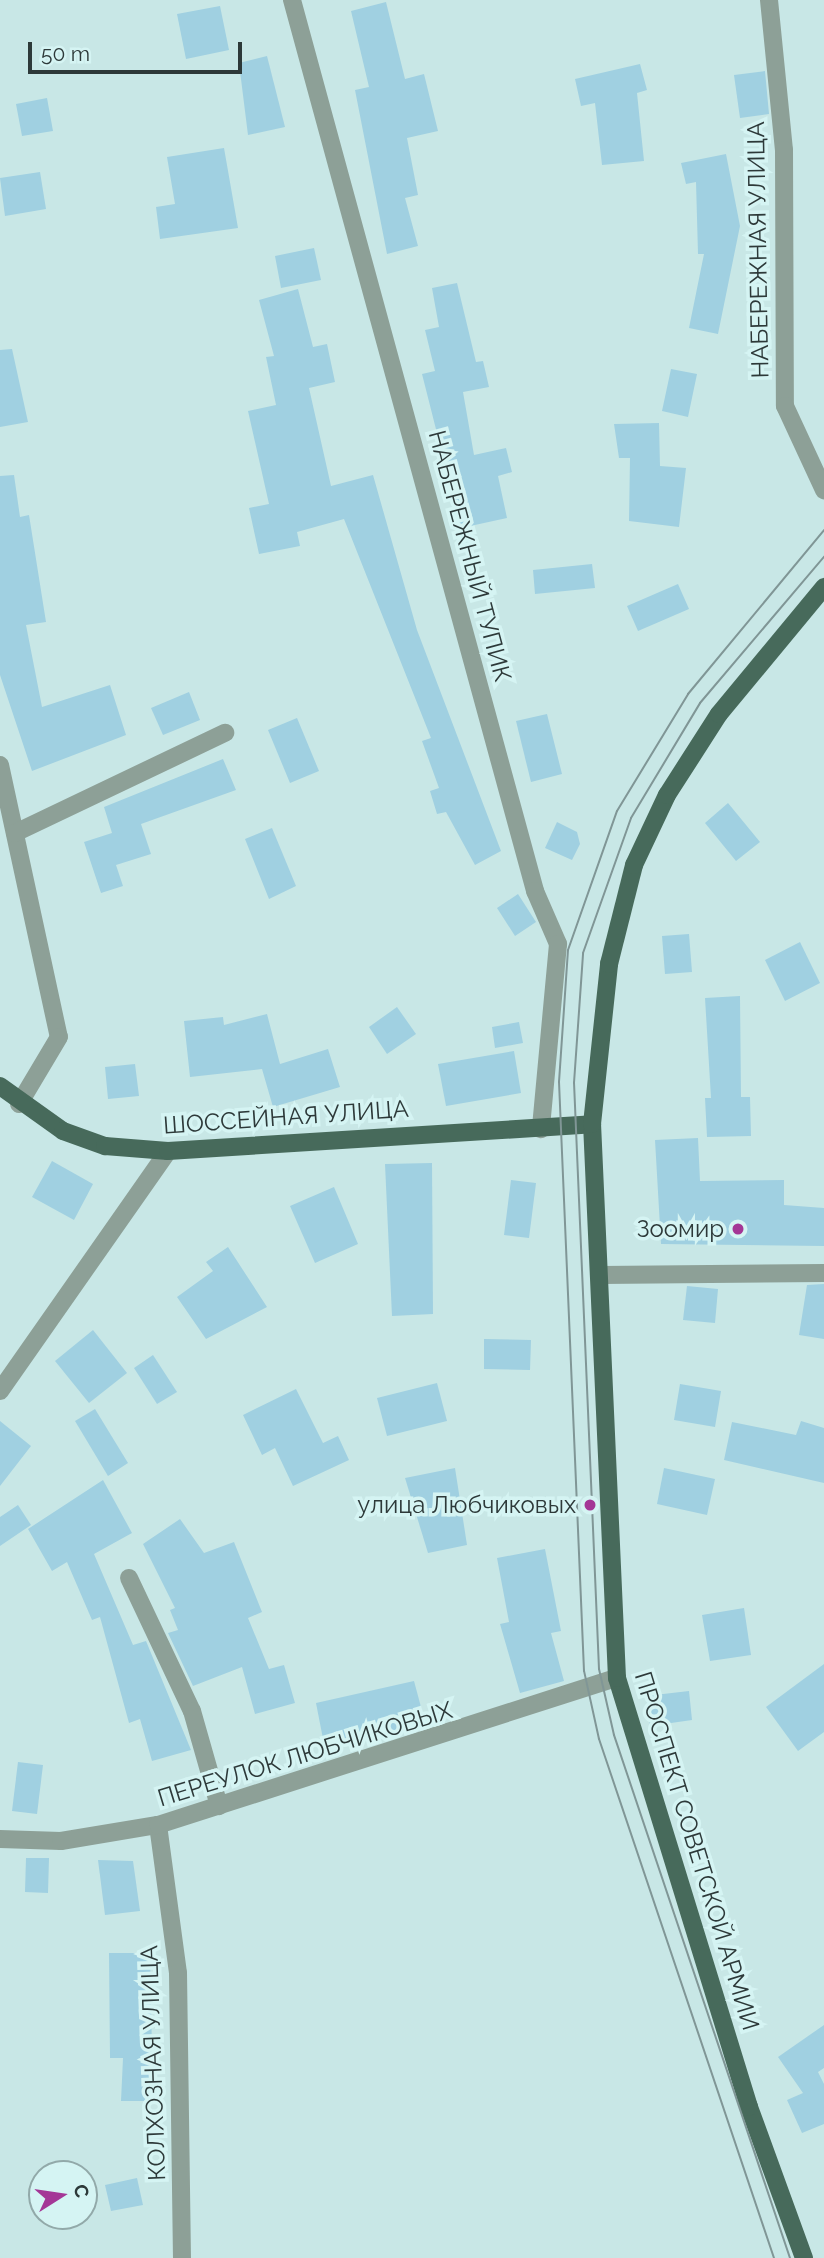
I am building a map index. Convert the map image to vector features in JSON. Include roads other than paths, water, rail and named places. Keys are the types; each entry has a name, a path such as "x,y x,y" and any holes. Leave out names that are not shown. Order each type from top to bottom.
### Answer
{"main road":[{"name":"ПРОСПЕКТ СОВЕТСКОЙ АРМИИ","path":"804,2258 749,2107 617,1678 601,1275 592,1124 609,964 634,865 667,795 719,715 824,587"},
{"name":"ШОССЕЙНАЯ УЛИЦА","path":"0,1086 19,1104 105,1146 168,1151 592,1124"}],"street":[{"name":"НАБЕРЕЖНЫЙ ТУПИК","path":"292,0 535,891 558,944 541,1129"},
{"name":"НАБЕРЕЖНАЯ УЛИЦА","path":"769,0 784,150 785,406 824,490"},
{"path":"15,833 225,733"},
{"path":"0,765 60,1037 19,1104"},
{"path":"0,1391 168,1151"},
{"path":"601,1275 824,1273"},
{"path":"129,1578 192,1712 219,1806"},
{"name":"ПЕРЕУЛОК ЛЮБЧИКОВЫХ","path":"0,1839 61,1841 158,1825 617,1678"},
{"name":"КОЛХОЗНАЯ УЛИЦА","path":"158,1825 178,1973 183,2258"}],"tram line":[{"path":"774,2258 599,1739 584,1671 559,1082 568,950 617,811 688,694 824,530"},
{"path":"790,2258 614,1735 599,1669 574,1083 583,953 631,818 700,703 824,557"}],"place":[{"name":"Зоомир","path":"738,1229"},
{"name":"улица Любчиковых","path":"590,1505"}]}
